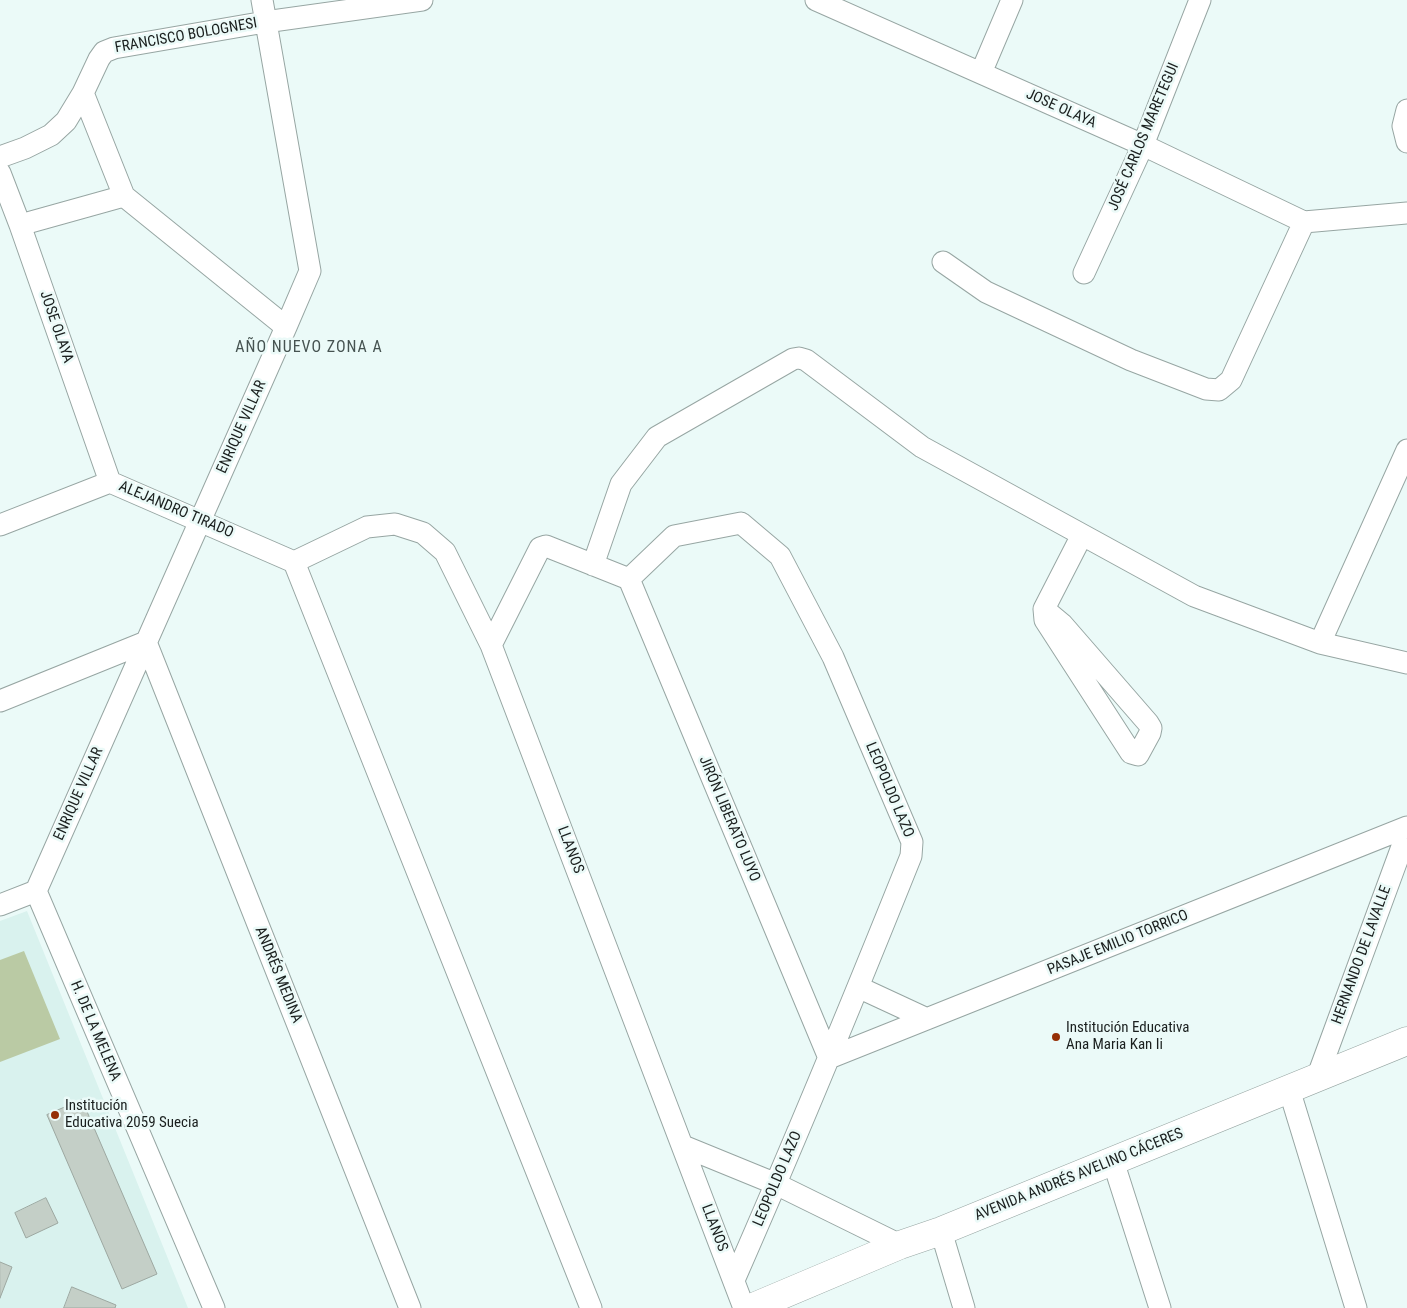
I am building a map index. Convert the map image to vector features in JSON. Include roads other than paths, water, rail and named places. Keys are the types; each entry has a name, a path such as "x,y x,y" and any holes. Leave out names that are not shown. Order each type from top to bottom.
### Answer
{"street":[{"name":"ENRIQUE VILLAR","path":"36,891 310,271 262,0"},
{"name":"FRANCISCO BOLOGNESI","path":"0,157 25,148 51,135 66,121 104,52 114,48 265,22 422,0"},
{"name":"JOSE OLAYA","path":"816,0 1143,145 1304,222"},
{"path":"981,73 1012,0"},
{"name":"JOSÉ CARLOS MARETEGUI","path":"1084,273 1143,145 1200,0"},
{"path":"83,93 124,196 286,328"},
{"path":"1407,110 1403,126 1407,142"},
{"name":"JOSE OLAYA","path":"0,173 110,482"},
{"path":"20,225 124,196"},
{"path":"943,262 986,292 1035,316 1131,360 1206,389 1219,390 1231,380 1304,222 1407,213"},
{"path":"593,566 621,484 657,437 793,359 799,358 806,360 922,447 1194,596 1320,643 1407,663"},
{"path":"1320,643 1407,450"},
{"name":"ALEJANDRO TIRADO","path":"0,525 110,482 294,562"},
{"name":"LEOPOLDO LAZO","path":"629,580 674,536 740,523 780,556 833,658 912,842 911,856 858,987 734,1280"},
{"name":"LLANOS","path":"294,562 367,527 395,524 422,533 445,552 491,645 744,1308"},
{"path":"1044,609 1062,624 1148,723 1151,728 1150,733 1138,755 1131,754 1045,620 1044,609 1082,535"},
{"path":"491,645 540,548 543,546 629,580"},
{"path":"294,562 591,1308"},
{"name":"JIRÓN LIBERATO LUYO","path":"629,580 829,1058"},
{"path":"0,701 146,642"},
{"name":"ANDRÉS MEDINA","path":"146,642 410,1308"},
{"name":"PASAJE EMILIO TORRICO","path":"829,1058 1407,827"},
{"name":"HERNANDO DE LAVALLE","path":"1317,1078 1407,833"},
{"path":"0,905 36,891"},
{"name":"H. DE LA MELENA","path":"36,891 214,1308"},
{"path":"858,987 927,1019"},
{"name":"AVENIDA ANDRÉS AVELINO CÁCERES","path":"751,1308 900,1245 941,1231 1407,1041"},
{"path":"1289,1089 1356,1308"},
{"path":"683,1146 776,1184 900,1245"},
{"path":"1113,1160 1160,1308"},
{"path":"941,1231 964,1308"}],"place":[{"name":"Institución Educativa Ana Maria Kan Ii","path":"1056,1037"},
{"name":"Institución Educativa 2059 Suecia","path":"55,1115"}],"district":[{"name":"AÑO NUEVO ZONA A","path":"309,348"}]}
